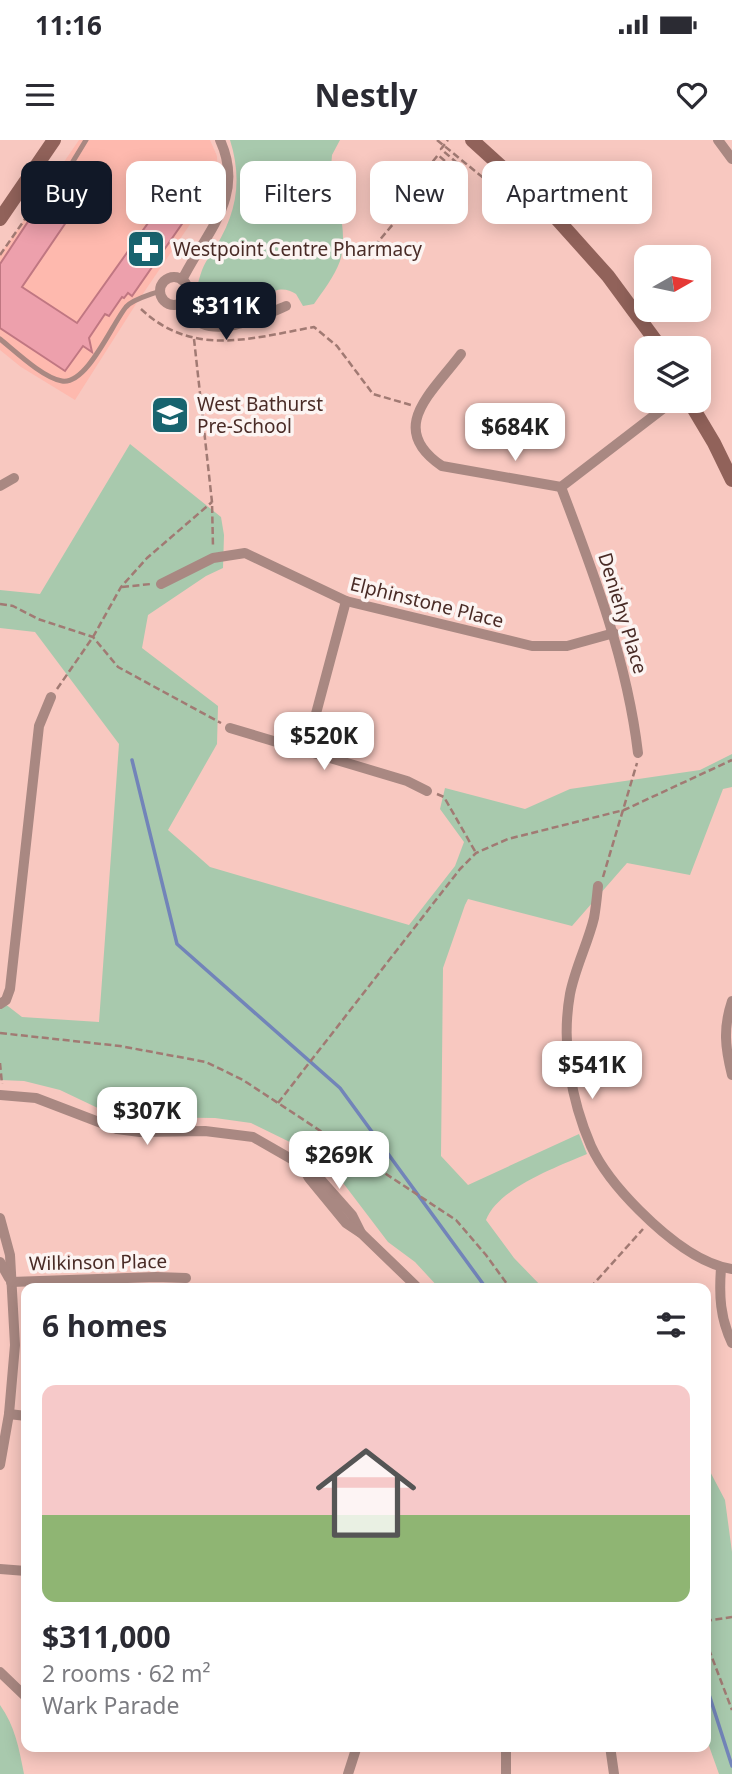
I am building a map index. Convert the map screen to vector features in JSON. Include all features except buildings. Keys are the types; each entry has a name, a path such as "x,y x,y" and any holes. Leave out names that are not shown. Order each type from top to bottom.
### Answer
{"street":[{"path":"0,219 54,140"},
{"path":"182,280 224,207 229,176 220,140"},
{"path":"472,140 548,209 608,276 652,336"},
{"path":"718,140 732,159"},
{"path":"174,277 182,280 188,291 182,302 174,305 166,302 160,291 166,280 174,277"},
{"path":"182,302 192,318 198,322 232,327 286,306"},
{"path":"461,354 416,415 414,430 419,446 442,466 561,487 657,413"},
{"path":"696,413 732,480"},
{"path":"0,486 14,478"},
{"name":"Deniehy Place","path":"561,487 614,633 633,708 638,753"},
{"name":"Elphinstone Place","path":"161,584 213,558 245,553 346,601 532,646 567,646 614,633"},
{"path":"306,751 346,601"},
{"path":"0,1004 6,1000 10,989 39,726 51,698"},
{"path":"230,728 407,781 427,791"},
{"path":"598,886 594,916 570,995 567,1053 576,1103 592,1147 615,1185 650,1221 696,1255 727,1268 719,1294 725,1328 732,1343"},
{"path":"732,1001 725,1044 732,1075"},
{"path":"1,1095 36,1098 117,1129 140,1132 205,1131 253,1137 314,1172 352,1215 361,1233 413,1283"},
{"path":"0,1218 10,1255 15,1345 9,1414 0,1465"},
{"path":"0,1262 11,1282"},
{"name":"Wilkinson Place","path":"11,1282 186,1278"},
{"path":"9,1414 21,1415"},
{"path":"0,1569 21,1571"},
{"path":"0,1672 21,1692"},
{"path":"348,1774 356,1752"},
{"path":"506,1752 506,1774"},
{"path":"611,1752 614,1774"}],"lane":[{"path":"73,161 86,140"},
{"path":"0,339 48,376 61,381 71,381 87,366 128,304 160,291"}],"path":[{"path":"437,140 482,176"},
{"path":"394,257 397,253 379,242 404,211 409,215 431,192 418,180 438,155 460,174 464,169 441,149 448,140"},
{"path":"0,255 22,224"},
{"path":"134,302 154,321 194,339 211,342 233,341 314,327 337,346 373,394 402,401 420,409"},
{"path":"194,339 212,502 213,558"},
{"path":"51,698 93,637 121,587 147,558 212,502"},
{"path":"121,587 161,584"},
{"path":"0,604 13,606 38,619 93,637 118,667 230,728"},
{"path":"598,886 605,872 636,772 638,753"},
{"path":"278,1103 460,869 476,853 508,839 624,810 732,760"},
{"path":"427,791 444,797 476,853"},
{"path":"0,1033 120,1046 206,1062 243,1080 456,1220 506,1283"},
{"path":"0,1063 1,1095"},
{"path":"594,1283 650,1221"},
{"path":"711,1620 732,1617"},
{"path":"711,1655 732,1710"}],"shaded area":[{"path":"79,140 210,140 217,156 217,161 126,161 126,224 190,224 75,400 21,367 0,350 0,255 21,224 112,224 112,161 65,161"}],"green space":[{"path":"230,140 340,140 332,161 240,161 240,224 342,224 343,239 340,261 314,304 303,306 296,294 280,290 272,293 256,310 236,320 214,323 198,315 195,305 201,274 231,215 236,187"},
{"path":"130,444 221,517 224,535 223,568 206,576 148,615 142,648 218,706 217,744 168,830 210,867 409,925 455,866 464,842 440,809 445,788 525,809 570,789 700,770 732,754 732,787 723,789 690,875 627,863 572,926 468,899 465,905 443,968 441,1156 468,1185 579,1134 587,1154 515,1188 493,1209 486,1220 514,1258 538,1283 434,1283 415,1262 388,1242 334,1171 298,1146 251,1123 215,1118 127,1117 102,1110 60,1090 24,1081 0,1080 0,1000 22,1017 99,1022 119,744 35,632 0,628 0,590 40,594"},
{"path":"711,1473 725,1500 732,1552 732,1774 719,1774 711,1752"},
{"path":"0,1705 13,1729 24,1774 0,1774"}],"waterway":[{"path":"132,760 177,944 340,1088 482,1283"},
{"path":"711,1701 732,1766"}],"place":[{"name":"Westpoint Centre Pharmacy","path":"146,249"},
{"name":"West Bathurst Pre-School","path":"170,415"}]}
